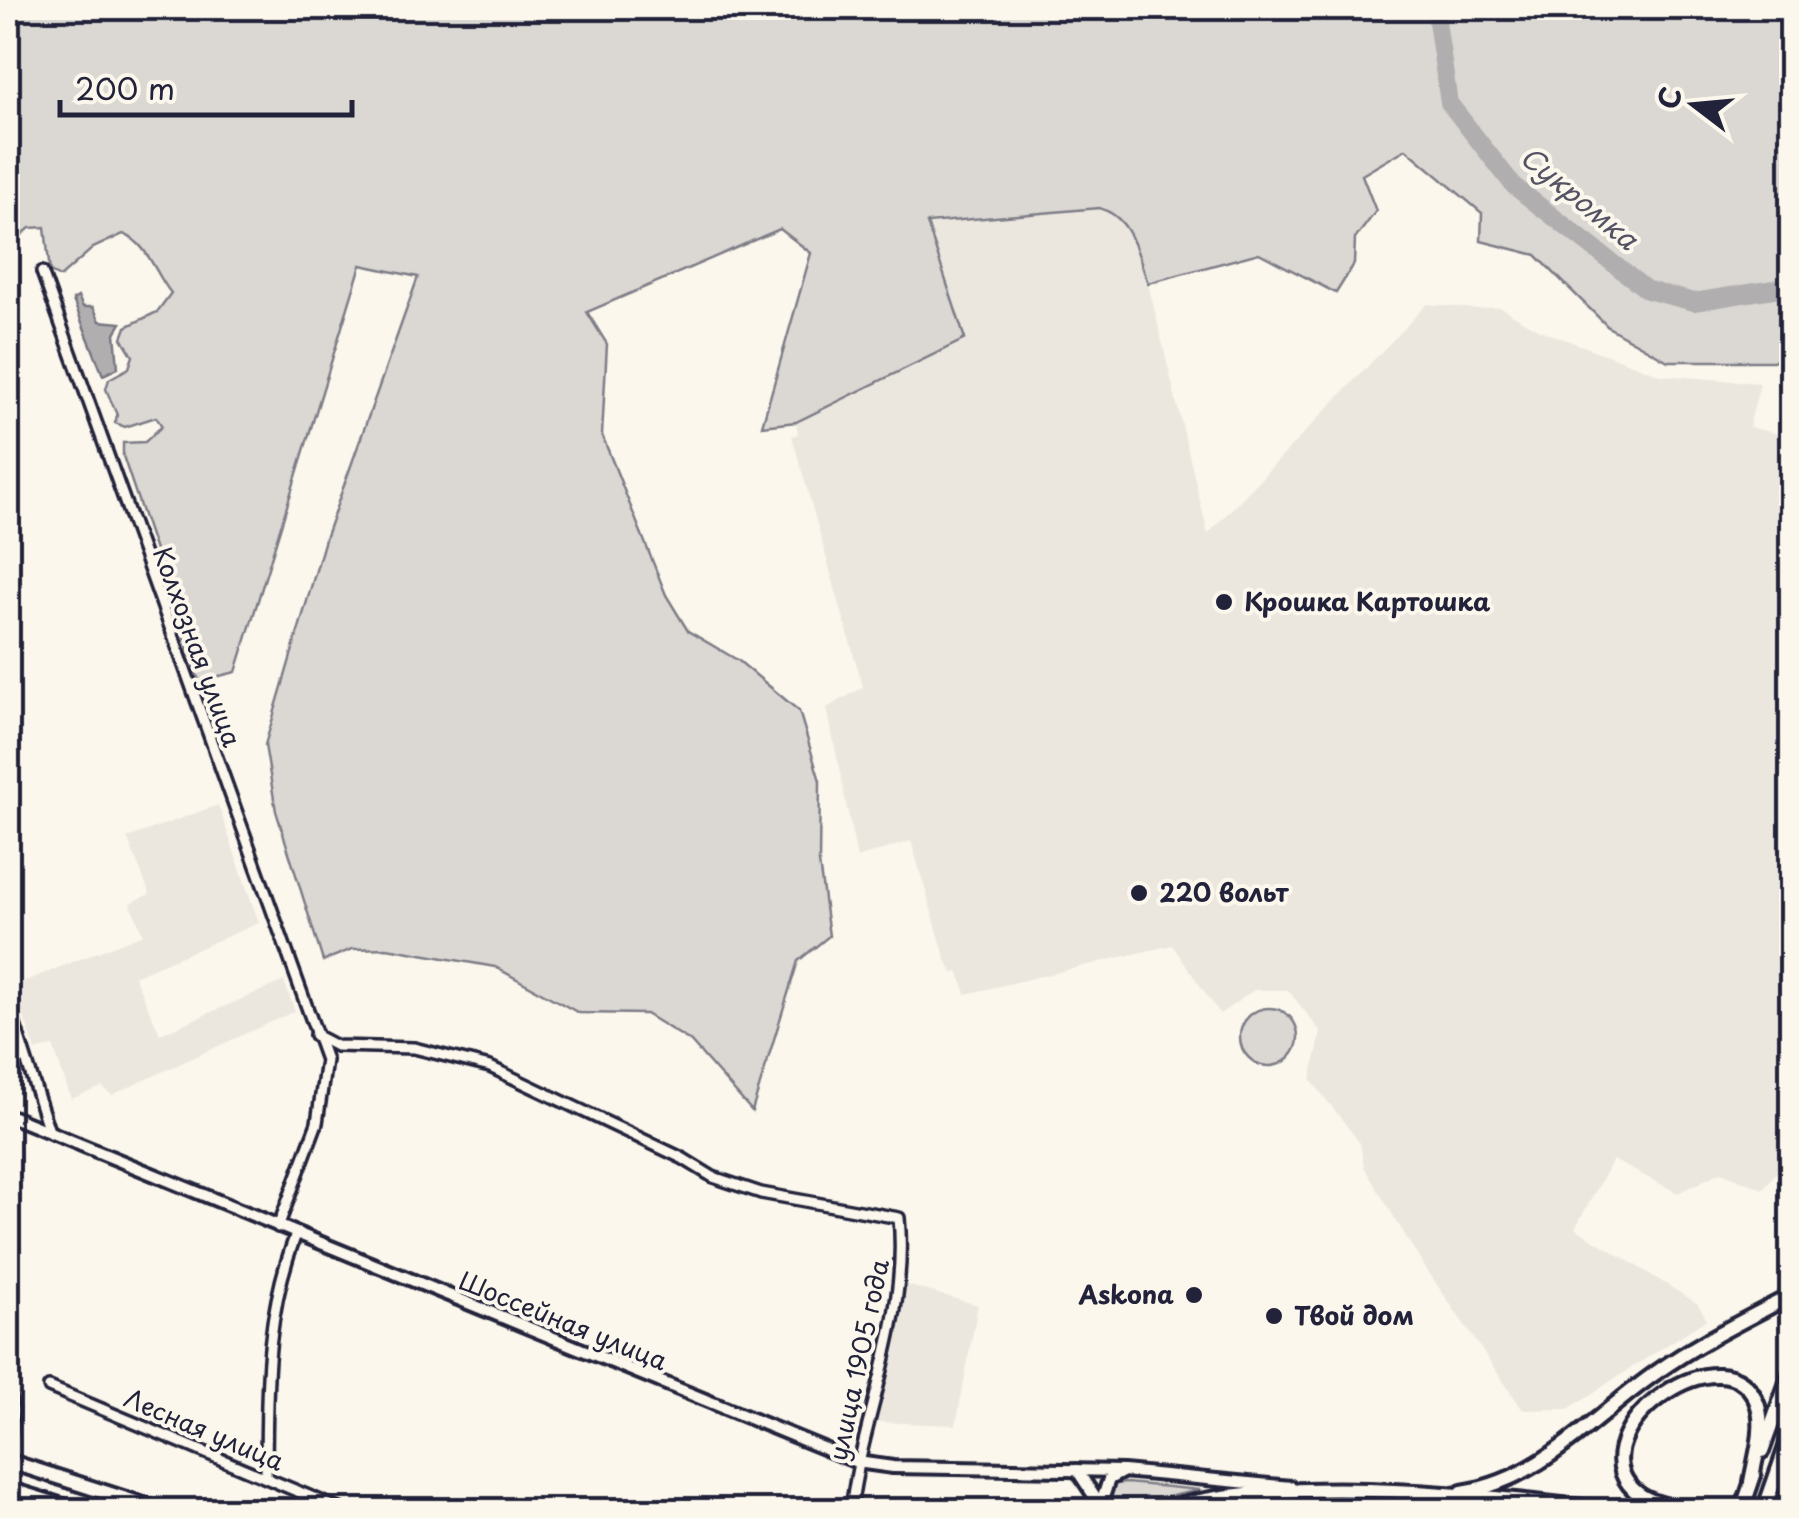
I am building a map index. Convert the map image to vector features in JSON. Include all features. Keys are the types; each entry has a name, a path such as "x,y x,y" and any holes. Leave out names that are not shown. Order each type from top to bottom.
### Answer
{"main road":[{"path":"1420,1495 1484,1488 1525,1472 1561,1449 1657,1372 1792,1295"},
{"path":"1742,1510 1792,1369"},
{"path":"1683,1510 1634,1491 1620,1468 1620,1453 1635,1419 1686,1381 1717,1374 1747,1388 1758,1407 1760,1421 1756,1462"},
{"path":"1764,1510 1792,1430"},
{"path":"8,1461 160,1510"},
{"path":"8,1489 72,1510"},
{"path":"1163,1510 1235,1498 1372,1492 1611,1510"}],"street":[{"name":"Колхозная улица","path":"42,272 326,1060"},
{"path":"8,1003 49,1131"},
{"path":"278,1227 316,1123 326,1060 336,1046 315,1035"},
{"name":"улица 1905 года","path":"336,1046 414,1048 490,1067 682,1158 713,1178 761,1193 899,1218 902,1252 894,1310 857,1462 852,1510"},
{"name":"Шоссейная улица","path":"8,1115 857,1462 894,1467 1236,1478 1316,1492"},
{"path":"266,1477 267,1344 277,1284 296,1234"},
{"name":"Лесная улица","path":"49,1387 342,1510"},
{"path":"8,1392 12,1410 8,1446"},
{"path":"1077,1470 1099,1508"},
{"path":"1099,1508 1110,1480 1123,1472"}],"shaded area":[{"path":"8,8 1791,8 1791,354 1773,361 1668,361 1608,327 1536,255 1481,241 1482,213 1406,149 1362,175 1376,211 1355,239 1354,264 1336,293 1259,253 1148,283 1126,228 1119,219 1099,208 927,223 965,339 796,422 762,426 811,253 780,229 587,312 607,344 602,435 666,595 688,631 739,661 799,711 820,781 819,863 829,936 798,961 752,1111 690,1041 646,1014 579,1013 495,967 387,948 352,949 323,961 276,811 265,745 326,536 418,277 361,265 236,672 199,681 123,456 123,443 145,442 162,426 156,417 125,427 115,423 117,415 106,389 109,379 129,368 133,356 122,338 126,327 157,312 171,293 145,251 123,234 93,248 60,277 50,272 45,227 30,228 8,246"},
{"path":"1099,208 1117,213 1129,231 1148,283 1208,534 1427,304 1500,307 1537,329 1661,375 1760,383 1749,427 1792,437 1791,1154 1763,1189 1721,1172 1678,1193 1613,1160 1575,1228 1698,1304 1707,1319 1568,1409 1523,1410 1420,1260 1364,1167 1360,1143 1311,1080 1321,1032 1288,990 1254,990 1220,1014 1172,945 966,994 959,972 953,973 946,960 911,841 857,858 827,708 863,687 792,436 798,434 796,422 964,339 926,223"},
{"path":"78,297 83,307 93,307 100,321 121,323 115,333 118,368 103,375 73,300"},
{"path":"218,805 259,923 134,976 160,1034 284,981 295,1011 112,1095 102,1087 71,1099 53,1046 36,1051 13,986 143,934 130,903 150,894 127,838"},
{"path":"1269,1008 1289,1017 1298,1037 1289,1057 1269,1066 1249,1057 1240,1037 1249,1017"},
{"path":"906,1285 978,1305 956,1425 875,1422"},
{"path":"1115,1484 1200,1490 1106,1510 1106,1498"}],"waterway":[{"name":"Сукромка","path":"1435,8 1449,103 1514,186 1647,290 1694,302 1792,286"}],"place":[{"name":"Крошка Картошка","path":"1224,602"},
{"name":"220 вольт","path":"1139,893"},
{"name":"Askona","path":"1194,1295"},
{"name":"Твой дом","path":"1274,1316"}]}
